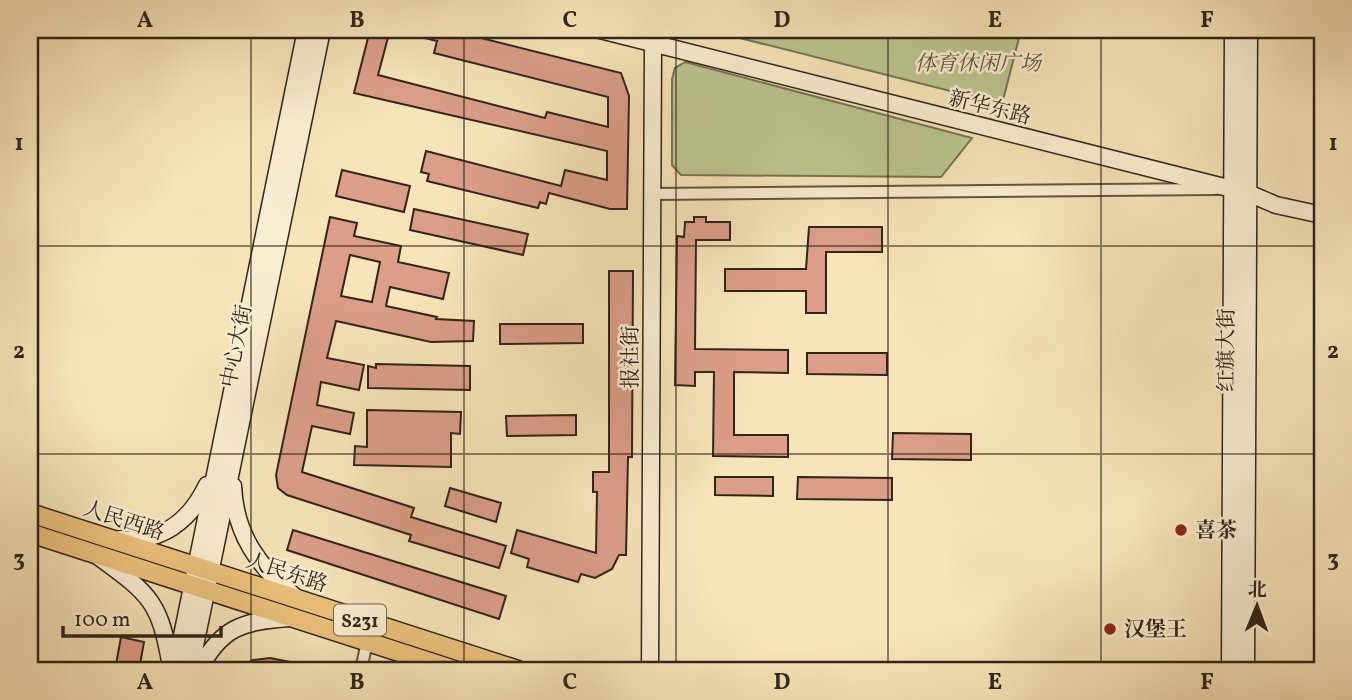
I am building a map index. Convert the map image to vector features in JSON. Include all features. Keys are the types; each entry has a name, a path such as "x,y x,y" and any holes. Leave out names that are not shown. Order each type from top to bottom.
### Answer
{"main road":[{"name":"中心大街","path":"173,670 203,569 222,443 306,30"},
{"name":"中心大街","path":"203,569 235,456 322,30"},
{"name":"新华东路","path":"600,30 1240,191 1322,206"},
{"name":"红旗大街","path":"1233,30 1240,191 1247,670"},
{"name":"红旗大街","path":"1230,670 1240,191 1249,30"},
{"name":"报社街","path":"650,670 653,44"},
{"name":"新华东路","path":"1240,191 1276,205 1322,215"},
{"path":"107,538 129,540 150,537 178,525 198,504 222,443"},
{"path":"235,456 233,495 245,540 264,569 299,600"},
{"name":"人民西路","path":"30,513 203,569"},
{"name":"人民西路","path":"30,533 199,588"},
{"path":"94,554 144,590 153,603 163,624 173,670"},
{"name":"人民东路","path":"203,569 517,670"},
{"name":"中心大街","path":"191,670 199,588"},
{"name":"人民东路","path":"199,588 455,670"},
{"path":"199,670 215,643 226,633 254,621 291,617"}],"street":[{"path":"652,194 1240,191"},
{"path":"360,670 367,642"}],"green space":[{"name":"体育休闲广场","path":"708,30 1021,30 1002,104"},
{"path":"685,62 972,138 941,177 681,175 672,165 672,79 675,68"}],"building":[{"path":"370,30 390,30 378,75 545,118 547,112 608,127 608,97 434,53 437,41 404,33 404,30 449,30 621,73 629,96 627,209 610,209 549,193 546,204 540,202 538,208 427,181 429,174 421,172 426,151 561,186 565,170 607,180 607,151 354,93"},
{"path":"342,170 410,186 404,212 336,196"},
{"path":"414,209 528,234 523,255 410,230"},
{"path":"330,217 357,223 354,236 401,246 398,262 449,273 443,299 390,287 386,306 437,317 436,319 474,321 473,341 431,342 336,321 327,358 364,365 359,390 321,382 317,405 354,413 350,434 312,426 302,472 414,508 411,517 506,546 499,568 409,541 411,535 287,495 278,488 276,475","holes":["350,255 380,262 372,302 341,296"]},
{"path":"694,217 706,217 706,222 730,222 730,240 696,240 695,349 788,350 788,373 734,372 734,435 788,435 788,457 713,456 714,372 695,372 695,386 675,385 677,236 684,237 685,222 694,222"},
{"path":"809,227 882,227 882,252 826,252 826,313 806,313 806,291 725,291 725,269 806,269"},
{"path":"609,271 633,271 632,457 628,457 626,555 619,555 612,569 595,578 581,574 578,582 527,567 529,559 511,553 517,530 596,553 597,492 593,492 593,472 609,472"},
{"path":"500,324 583,324 583,343 500,344"},
{"path":"807,353 887,353 887,375 807,374"},
{"path":"376,364 470,366 470,390 368,388 368,366 376,368"},
{"path":"367,410 461,412 460,434 451,433 451,467 354,465 355,446 367,447"},
{"path":"576,415 576,435 507,436 506,416"},
{"path":"893,433 971,434 971,460 892,459"},
{"path":"715,477 773,477 773,496 715,495"},
{"path":"798,477 892,478 892,500 797,499"},
{"path":"450,488 501,503 496,522 445,506"},
{"path":"293,530 506,596 499,619 287,550"},
{"path":"121,637 144,642 139,670 115,670"},
{"path":"270,658 311,666 310,670 234,670 253,660"}],"place":[{"name":"喜茶","path":"1181,530"},
{"name":"汉堡王","path":"1110,629"}]}
